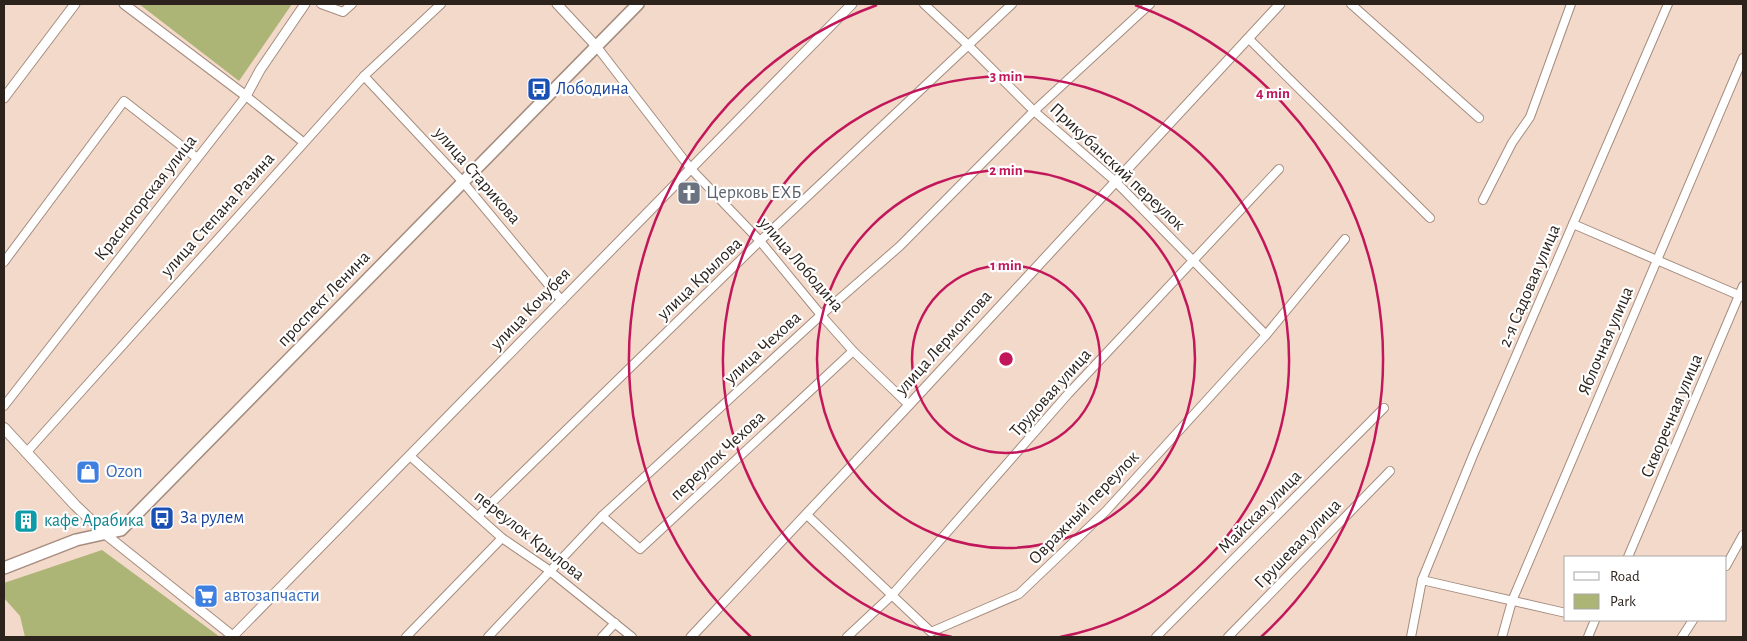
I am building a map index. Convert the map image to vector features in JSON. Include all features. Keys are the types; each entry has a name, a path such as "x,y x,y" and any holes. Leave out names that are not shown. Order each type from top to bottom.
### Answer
{"main road":[{"name":"проспект Ленина","path":"4,568 76,540 122,530 638,4"},
{"path":"4,428 105,534"}],"street":[{"path":"4,98 75,4"},
{"path":"124,4 246,96 303,142"},
{"name":"Красногорская улица","path":"4,406 246,96 260,70 305,4"},
{"path":"322,4 343,12 352,4"},
{"name":"улица Степана Разина","path":"26,453 364,76 441,4"},
{"name":"улица Лободина","path":"557,4 597,47 691,169 760,241 853,351 910,405"},
{"name":"улица Кочубея","path":"233,637 852,4"},
{"name":"Прикубанский переулок","path":"924,4 1034,111 1115,181 1266,334"},
{"name":"улица Крылова","path":"478,516 760,241 1012,4"},
{"name":"улица Чехова","path":"488,637 602,516 821,315 900,246 1034,111 1150,4"},
{"name":"улица Лермонтова","path":"691,637 910,405 1280,4"},
{"path":"1351,4 1479,118"},
{"path":"1483,200 1512,143 1530,117 1571,4"},
{"name":"2-я Садовая улица","path":"1411,637 1422,580 1668,4"},
{"path":"1248,38 1430,218"},
{"name":"Яблочная улица","path":"1502,637 1512,602 1743,58"},
{"name":"улица Старикова","path":"364,76 463,182 562,301"},
{"path":"4,262 124,101 197,158"},
{"name":"Трудовая улица","path":"847,637 892,595 1068,394 1278,169"},
{"path":"1573,224 1741,297"},
{"name":"Овражный переулок","path":"806,514 931,632 1019,594 1106,511 1266,334 1345,239"},
{"name":"Скворечная улица","path":"1628,556 1741,297 1743,286"},
{"name":"переулок Чехова","path":"602,516 640,549 853,351"},
{"name":"Майская улица","path":"1156,637 1384,408"},
{"name":"переулок Крылова","path":"410,456 502,538 550,571 632,637"},
{"name":"Грушевая улица","path":"1228,637 1390,471"},
{"path":"105,534 233,637"},
{"path":"1727,564 1743,535"},
{"path":"406,637 502,538"},
{"path":"1422,580 1564,613"},
{"path":"1588,637 1595,621"},
{"path":"1682,637 1692,621"},
{"path":"602,637 615,623"}],"green space":[{"path":"139,4 292,4 239,81"},
{"path":"102,550 220,637 25,637 20,616 4,598 4,583"}],"place":[{"name":"Лободина","path":"539,89"},
{"name":"Церковь ЕХБ","path":"689,193"},
{"name":"Ozon","path":"88,472"},
{"name":"За рулем","path":"162,518"},
{"name":"кафе Арабика","path":"26,521"},
{"name":"автозапчасти","path":"206,596"}]}
